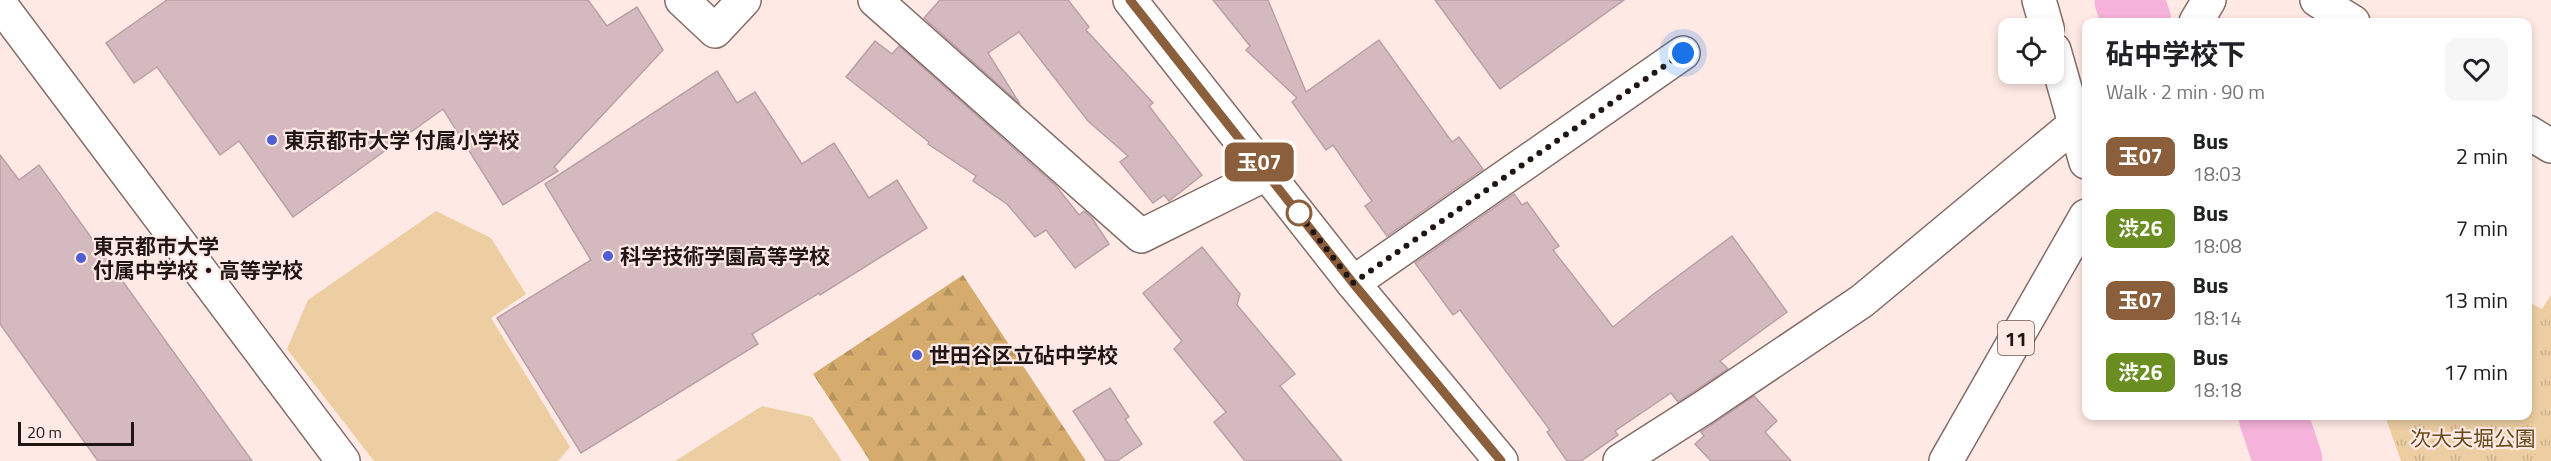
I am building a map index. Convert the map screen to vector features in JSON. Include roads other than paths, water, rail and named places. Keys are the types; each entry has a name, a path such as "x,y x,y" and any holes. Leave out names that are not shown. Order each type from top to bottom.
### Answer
{"street":[{"path":"682,0 715,31 744,0"},
{"path":"875,0 1141,236 1268,173"},
{"path":"1130,0 1353,283 1501,461"},
{"path":"2039,0 2044,18"},
{"path":"2317,0 2346,18"},
{"path":"0,4 343,461"},
{"path":"1353,283 1683,53"},
{"path":"2064,84 2082,148"},
{"path":"1620,461 1862,301 2075,123"},
{"path":"2532,134 2551,146"},
{"name":"11","path":"1946,461 2082,223"}],"waterway":[{"path":"2129,0 2136,18"},
{"path":"2274,420 2288,461"}],"place":[{"name":"東京都市大学 付属小学校","path":"272,140"},
{"name":"科学技術学園高等学校","path":"608,256"},
{"name":"東京都市大学 付属中学校・高等学校","path":"81,258"},
{"name":"世田谷区立砧中学校","path":"917,355"}],"park label":[{"name":"次大夫堀公園","path":"2473,438"}]}
